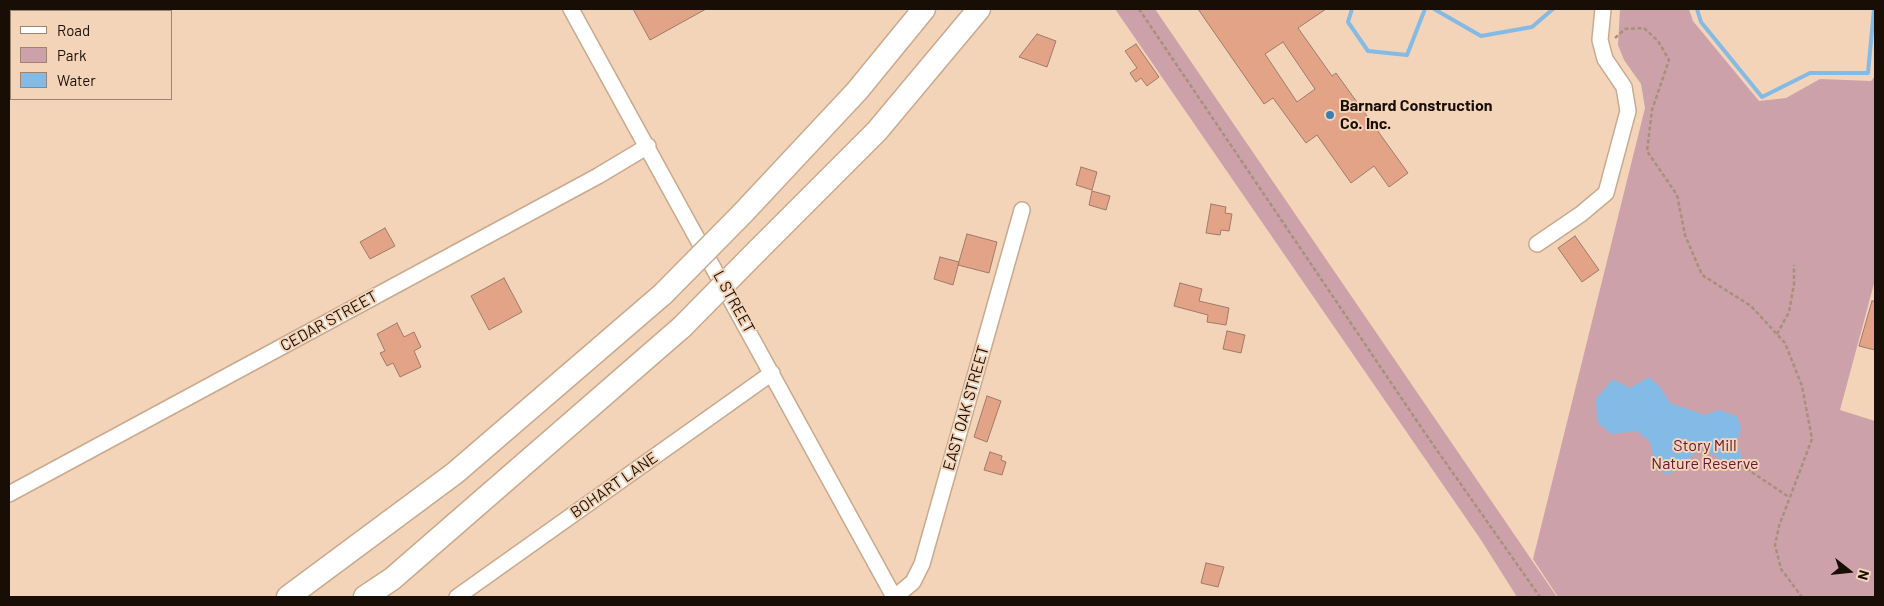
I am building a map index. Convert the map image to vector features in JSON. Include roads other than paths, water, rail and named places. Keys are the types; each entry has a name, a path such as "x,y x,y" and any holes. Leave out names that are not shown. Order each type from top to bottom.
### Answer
{"highway":[{"path":"288,597 455,473 663,294 742,214 857,91 924,9"},
{"path":"365,597 392,579 682,327 878,131 979,9"}],"street":[{"name":"L STREET","path":"571,9 895,597"},
{"path":"1537,244 1581,214 1606,193 1628,111 1624,87 1606,59 1601,44 1603,9"},
{"name":"CEDAR STREET","path":"9,494 598,176 648,146"},
{"name":"EAST OAK STREET","path":"895,597 914,582 922,564 1022,210"},
{"name":"BOHART LANE","path":"457,597 772,373"}],"water":[{"path":"1649,377 1660,387 1670,403 1705,415 1719,410 1737,416 1741,428 1737,442 1742,460 1729,469 1718,457 1703,449 1693,455 1681,468 1667,475 1656,468 1650,442 1637,431 1611,434 1597,422 1596,399 1613,379 1630,388"}],"waterway":[{"path":"1352,9 1348,22 1368,51 1407,55 1425,9"},
{"path":"1434,9 1481,36 1532,27 1553,9"},
{"path":"1697,9 1701,22 1762,97 1810,73 1868,73 1874,9"}],"place":[{"name":"Barnard Construction Co. Inc.","path":"1330,115"}],"park label":[{"name":"Story Mill Nature Reserve","path":"1705,455"}]}
